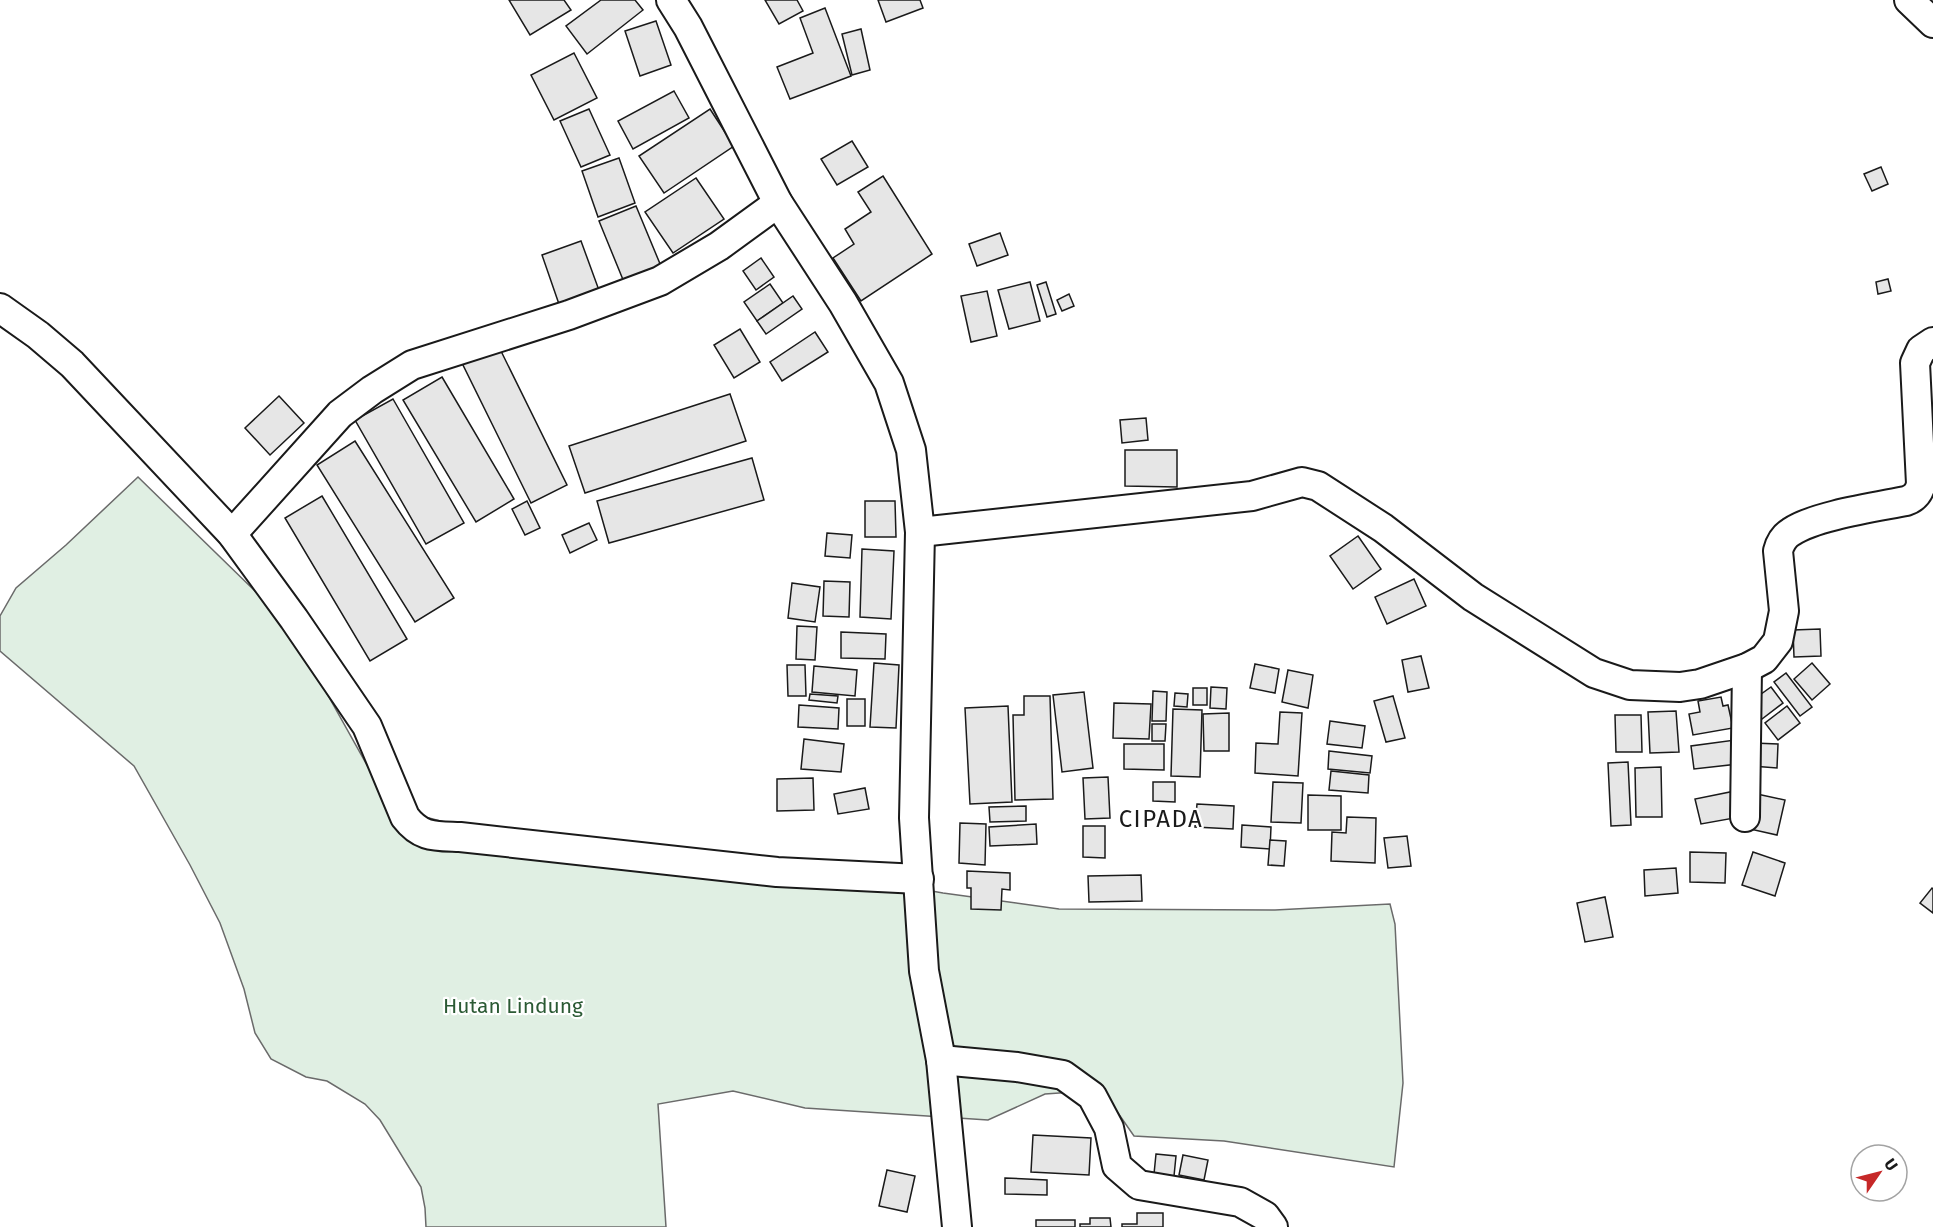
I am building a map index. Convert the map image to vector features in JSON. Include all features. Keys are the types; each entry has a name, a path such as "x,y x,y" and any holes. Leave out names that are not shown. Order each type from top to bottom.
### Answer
{"street":[{"path":"671,0 688,27 778,202 843,303 889,383 911,450 920,532 914,818 924,971 941,1060 957,1227"},
{"path":"1909,0 1933,23"},
{"path":"232,534 340,414 402,371 412,365 569,315 660,281 719,246 778,202"},
{"path":"0,308 38,335 72,364 232,534 294,619 367,726 405,817 415,828 429,836 460,837 777,872 919,879"},
{"path":"920,532 1252,496 1302,483 1311,483 1329,492 1383,528 1473,597 1594,673 1630,686 1680,687 1700,684 1747,668 1764,659 1778,640 1784,611 1778,551 1786,536 1799,527 1822,519 1906,501 1920,490 1915,363 1921,350 1933,342"},
{"path":"1744,817 1747,668"},
{"path":"941,1060 1017,1066 1063,1075 1092,1096 1109,1128 1117,1166 1139,1185 1240,1202 1265,1216 1273,1227"}],"green space":[{"name":"Hutan Lindung","path":"138,477 259,595 311,665 391,808 448,823 721,854 943,893 1059,909 1275,910 1390,904 1395,924 1403,1083 1394,1167 1224,1141 1134,1136 1102,1090 1045,1094 988,1120 805,1108 733,1091 658,1104 666,1227 426,1227 421,1187 380,1120 365,1104 327,1081 306,1077 271,1059 255,1033 244,989 220,923 134,766 0,651 0,616 16,588 66,545"}],"building":[{"path":"509,0 564,0 571,10 530,35"},
{"path":"601,0 635,0 643,10 587,54 566,26"},
{"path":"765,0 797,0 803,11 779,24"},
{"path":"878,0 920,0 923,8 886,22"},
{"path":"825,8 851,76 790,99 777,67 813,53 800,18"},
{"path":"656,21 671,65 640,76 625,31"},
{"path":"861,29 870,70 852,75 842,34"},
{"path":"574,53 597,98 554,120 531,75"},
{"path":"674,91 689,118 633,149 618,121"},
{"path":"589,109 610,155 581,167 560,121"},
{"path":"710,109 734,146 664,193 639,156"},
{"path":"852,141 868,167 837,185 821,159"},
{"path":"619,158 635,203 598,217 582,171"},
{"path":"1881,167 1888,184 1872,191 1864,174"},
{"path":"883,176 932,254 861,301 833,258 854,244 845,229 871,212 858,192"},
{"path":"696,178 724,219 673,253 645,212"},
{"path":"636,206 663,271 626,287 599,221"},
{"path":"1000,233 1008,255 977,266 969,244"},
{"path":"581,241 600,293 560,307 542,255"},
{"path":"761,258 774,277 756,290 743,271"},
{"path":"1888,279 1891,291 1878,294 1876,282"},
{"path":"1030,282 1040,321 1009,329 998,290"},
{"path":"1046,282 1056,314 1047,317 1037,285"},
{"path":"770,284 783,303 757,321 744,302"},
{"path":"987,291 997,336 971,342 961,296"},
{"path":"1069,294 1074,306 1062,311 1057,300"},
{"path":"793,296 802,309 766,334 757,321"},
{"path":"740,329 760,362 734,378 714,345"},
{"path":"815,332 828,352 782,381 770,362"},
{"path":"498,345 567,485 531,503 462,363"},
{"path":"442,377 514,499 476,522 403,400"},
{"path":"730,394 746,441 585,493 569,446"},
{"path":"279,396 304,423 270,455 245,428"},
{"path":"393,399 464,523 426,544 355,420"},
{"path":"1146,418 1148,440 1122,443 1120,420"},
{"path":"355,441 454,598 415,622 317,465"},
{"path":"1125,450 1177,450 1177,487 1125,486"},
{"path":"752,458 764,500 609,543 597,501"},
{"path":"322,496 407,639 370,661 285,518"},
{"path":"527,501 540,528 525,535 512,509"},
{"path":"865,501 895,501 896,537 865,537"},
{"path":"589,523 597,540 570,553 562,535"},
{"path":"827,533 852,535 850,558 825,556"},
{"path":"1358,536 1381,569 1353,589 1330,556"},
{"path":"862,549 894,551 891,619 860,617"},
{"path":"1414,579 1426,606 1387,624 1375,597"},
{"path":"824,581 850,582 849,617 823,616"},
{"path":"792,583 820,587 815,622 788,618"},
{"path":"797,626 817,627 815,660 796,659"},
{"path":"1820,629 1821,656 1794,657 1793,630"},
{"path":"841,632 886,634 885,659 841,658"},
{"path":"1421,656 1429,688 1408,692 1402,660"},
{"path":"874,663 899,665 896,728 870,727"},
{"path":"1812,663 1830,684 1812,700 1794,679"},
{"path":"1255,664 1279,669 1275,693 1250,688"},
{"path":"787,665 805,665 806,696 788,696"},
{"path":"814,666 857,670 855,696 812,692"},
{"path":"1288,670 1313,675 1308,708 1282,702"},
{"path":"1786,673 1812,707 1800,716 1774,682"},
{"path":"1211,687 1227,688 1226,709 1210,708"},
{"path":"1771,687 1783,703 1762,719 1750,702"},
{"path":"1193,688 1207,688 1207,705 1193,705"},
{"path":"1153,691 1167,692 1166,721 1152,721"},
{"path":"1084,692 1093,768 1062,772 1053,695"},
{"path":"1175,693 1188,694 1187,707 1174,706"},
{"path":"810,694 838,696 837,703 809,700"},
{"path":"1024,696 1050,696 1053,799 1015,800 1013,715 1024,715"},
{"path":"1393,696 1405,738 1386,742 1374,701"},
{"path":"1721,697 1723,706 1728,705 1733,728 1693,735 1689,714 1700,712 1698,701"},
{"path":"847,699 865,699 865,726 847,726"},
{"path":"1114,703 1151,704 1149,739 1113,738"},
{"path":"799,705 839,708 838,729 798,727"},
{"path":"1008,706 1012,802 970,804 965,708"},
{"path":"1787,706 1800,723 1778,740 1765,723"},
{"path":"1173,709 1202,710 1200,777 1171,776"},
{"path":"1676,711 1679,752 1650,753 1648,712"},
{"path":"1280,712 1302,713 1298,776 1255,773 1256,743 1278,744"},
{"path":"1229,713 1229,751 1204,751 1203,714"},
{"path":"1615,715 1641,715 1642,752 1616,752"},
{"path":"1330,721 1365,726 1362,748 1327,744"},
{"path":"1152,724 1166,724 1165,741 1152,741"},
{"path":"804,739 844,744 841,772 801,769"},
{"path":"1735,740 1738,764 1694,769 1691,746"},
{"path":"1753,743 1778,744 1777,768 1752,766"},
{"path":"1124,744 1164,744 1164,770 1124,769"},
{"path":"1329,751 1372,756 1370,773 1328,769"},
{"path":"1628,762 1631,825 1611,826 1608,763"},
{"path":"1661,767 1662,817 1636,817 1635,768"},
{"path":"1331,771 1369,775 1368,793 1329,790"},
{"path":"1108,777 1110,818 1085,819 1083,778"},
{"path":"813,778 814,810 777,811 777,779"},
{"path":"1153,782 1175,782 1175,802 1153,801"},
{"path":"1273,782 1303,783 1301,823 1271,822"},
{"path":"865,788 869,809 838,814 834,794"},
{"path":"1735,791 1740,817 1701,824 1695,799"},
{"path":"1757,794 1785,800 1777,835 1750,829"},
{"path":"1308,795 1341,796 1341,830 1308,830"},
{"path":"1197,804 1234,806 1233,829 1195,827"},
{"path":"1026,806 1026,821 990,822 989,807"},
{"path":"1347,817 1376,818 1375,863 1331,861 1332,832 1346,833"},
{"path":"960,823 986,824 985,865 959,863"},
{"path":"1036,824 1037,844 990,846 989,827"},
{"path":"1242,825 1271,827 1270,849 1241,847"},
{"path":"1083,826 1105,826 1105,858 1083,857"},
{"path":"1407,836 1411,866 1388,868 1384,838"},
{"path":"1270,840 1286,841 1284,866 1268,865"},
{"path":"1690,852 1726,853 1725,883 1690,882"},
{"path":"1753,852 1785,863 1775,896 1742,885"},
{"path":"1676,868 1678,893 1645,896 1644,870"},
{"path":"967,871 1010,873 1010,890 1002,889 1001,910 971,909 971,888 967,888"},
{"path":"1141,875 1142,901 1089,902 1088,876"},
{"path":"1933,889 1933,913 1920,903"},
{"path":"1605,897 1613,937 1585,942 1577,903"},
{"path":"1033,1135 1091,1138 1089,1175 1031,1172"},
{"path":"1156,1154 1176,1156 1174,1176 1154,1174"},
{"path":"1183,1155 1208,1160 1204,1180 1179,1175"},
{"path":"887,1170 915,1176 907,1212 879,1206"},
{"path":"1005,1178 1047,1180 1047,1195 1005,1194"},
{"path":"1137,1213 1163,1213 1163,1227 1122,1227 1122,1224 1137,1224"},
{"path":"1090,1218 1110,1218 1111,1227 1080,1227 1080,1224 1090,1224"},
{"path":"1036,1220 1075,1220 1075,1227 1036,1227"}],"district":[{"name":"CIPADA","path":"1161,819"}]}
